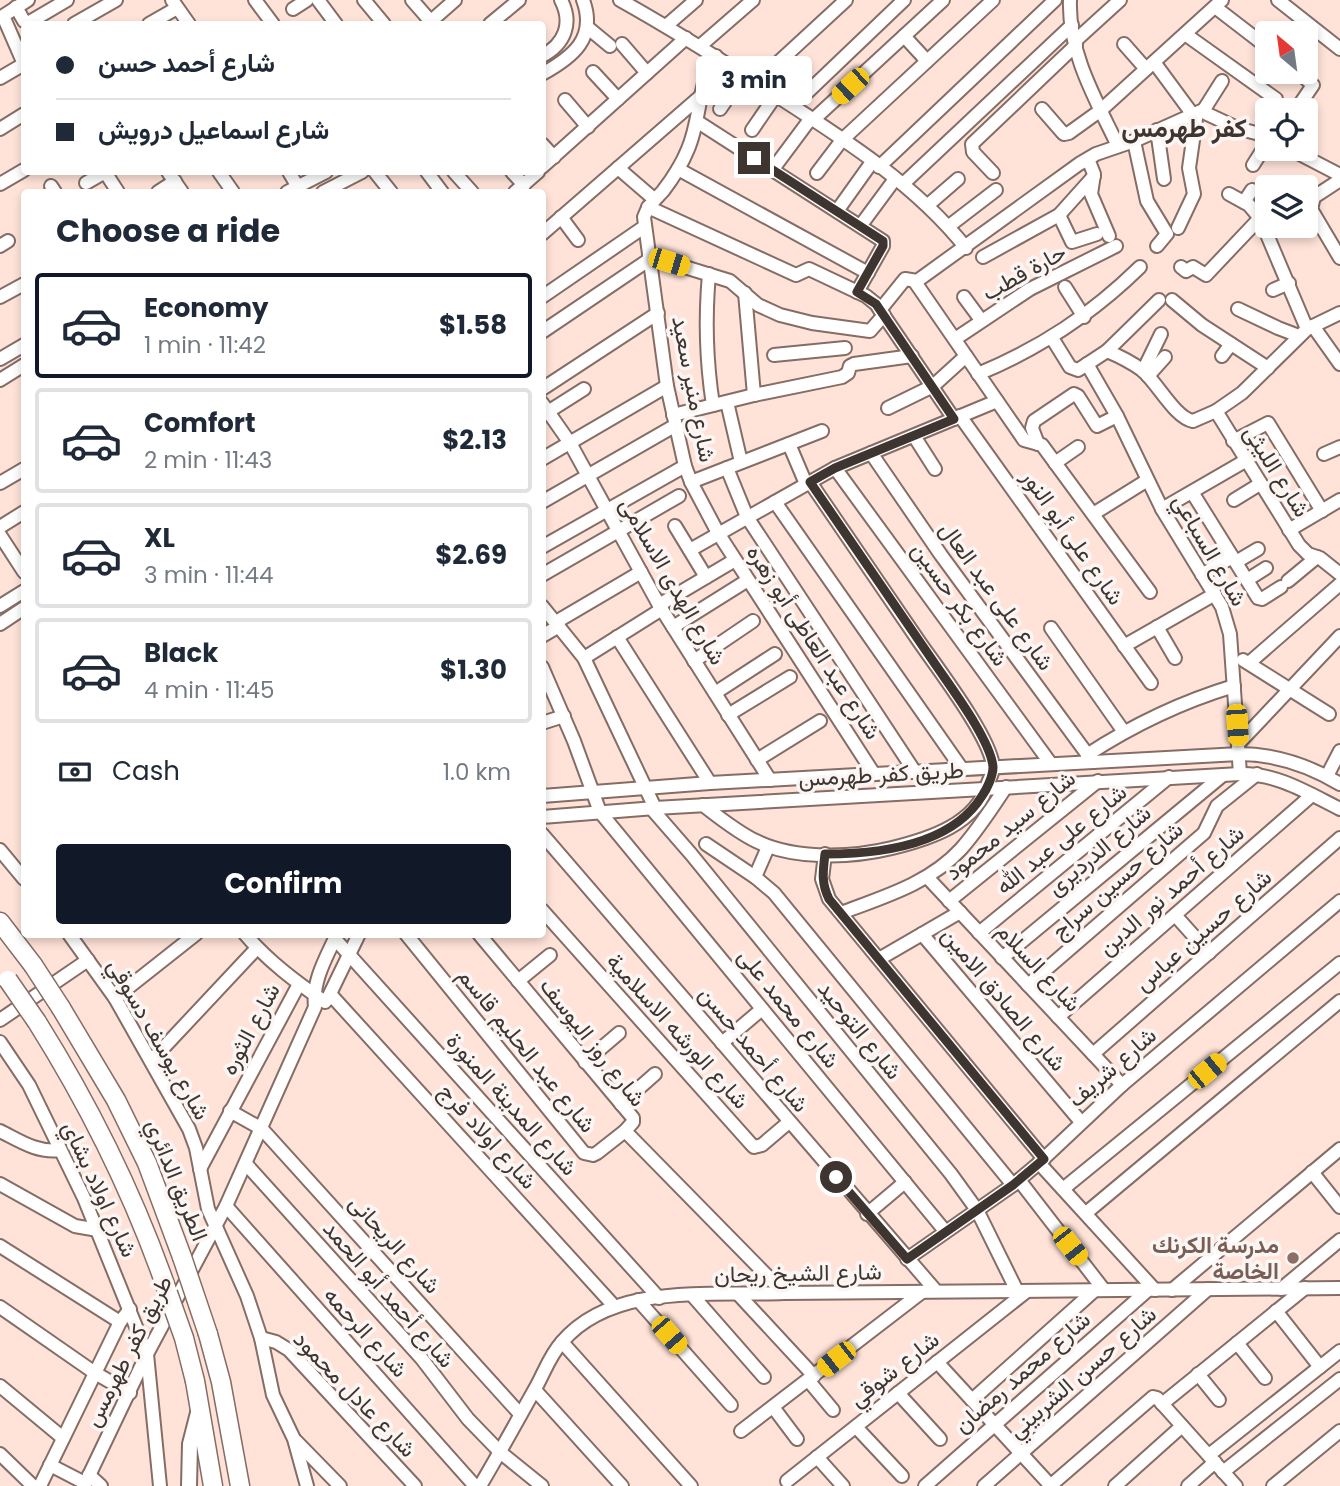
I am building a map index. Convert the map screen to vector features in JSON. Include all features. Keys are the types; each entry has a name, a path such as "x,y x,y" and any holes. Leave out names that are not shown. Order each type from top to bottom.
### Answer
{"highway":[{"name":"الطريق الدائري","path":"0,922 61,1008 116,1100 147,1163 208,1334 226,1405 240,1486"},
{"name":"الطريق الدائري","path":"4,975 66,1068 113,1155 152,1246 184,1338 195,1381 213,1486"}],"main road":[{"path":"189,1486 190,1444 199,1408"}],"street":[{"path":"4,33 28,0"},
{"path":"33,21 67,0"},
{"path":"79,21 116,0"},
{"path":"255,0 271,21"},
{"path":"293,9 307,0"},
{"path":"318,0 334,21"},
{"path":"412,0 429,21"},
{"path":"433,21 455,0"},
{"path":"494,21 519,0"},
{"path":"546,53 559,44 565,34 566,12 561,0"},
{"path":"546,72 576,51 589,21 583,0"},
{"path":"666,26 696,0"},
{"path":"700,46 753,0"},
{"path":"756,83 846,0"},
{"path":"793,106 904,0"},
{"path":"772,169 812,119 943,0"},
{"path":"817,173 842,140 993,0"},
{"path":"837,211 876,164 1055,0"},
{"path":"1070,0 1075,43 1087,82 1118,146"},
{"path":"993,173 973,152 972,144 1120,0"},
{"path":"1278,0 1340,49"},
{"path":"371,2 382,21"},
{"path":"629,2 793,106 876,164 929,205 985,259 1059,215 1094,176"},
{"path":"1042,109 1064,134 1101,110 1219,3 1255,36"},
{"path":"153,21 175,4 187,21"},
{"path":"19,13 25,21"},
{"path":"19,13 4,14 4,33 21,59"},
{"path":"860,225 899,181 1072,25"},
{"path":"587,27 616,45 647,73"},
{"path":"1185,34 1275,98"},
{"path":"904,36 927,61"},
{"path":"546,164 686,38"},
{"path":"1124,44 1198,112 1255,133"},
{"name":"شارع منير سعيد","path":"716,56 707,69 698,122 678,169 651,203 644,227 667,386 685,466 718,533"},
{"path":"0,78 21,66"},
{"path":"593,72 618,99"},
{"path":"720,109 744,74"},
{"path":"1178,228 1194,194 1189,168 1198,112 1222,81"},
{"path":"546,230 702,95"},
{"path":"752,130 776,95"},
{"path":"565,100 588,127"},
{"path":"915,282 1088,159 1198,112"},
{"path":"0,129 21,116"},
{"path":"698,122 881,238 883,243 857,292"},
{"path":"1157,130 1164,179"},
{"path":"1133,141 1147,201 1167,234 1157,246"},
{"path":"546,148 554,157"},
{"path":"1059,215 1072,242 1108,239 1091,194 1094,176 1088,159"},
{"path":"1253,165 1256,161"},
{"path":"1313,161 1340,175"},
{"path":"618,168 651,203"},
{"path":"678,169 868,272"},
{"path":"0,184 21,172"},
{"path":"86,183 100,175"},
{"path":"295,189 320,175"},
{"path":"334,189 357,175"},
{"path":"377,175 389,189"},
{"path":"457,175 469,189"},
{"path":"519,189 535,175"},
{"path":"929,205 958,178"},
{"path":"1340,180 1314,197 1311,209 1340,257"},
{"path":"949,226 996,190"},
{"path":"1244,202 1252,190"},
{"path":"1229,194 1255,211"},
{"name":"شارع على أبو النور","path":"651,203 796,275 808,269 870,298 1151,683"},
{"path":"561,217 578,240"},
{"path":"1181,267 1186,271 1193,267 1206,275 1255,223"},
{"path":"546,294 644,227"},
{"path":"1269,238 1306,331 1340,364"},
{"name":"حارة قطب","path":"955,339 1108,239"},
{"path":"546,329 650,257 730,281 758,305 780,315 812,323 870,331 908,278 915,282 1024,440 1038,444"},
{"path":"978,374 1052,338 1084,317 1140,267"},
{"path":"709,274 706,352 713,405"},
{"path":"1273,290 1289,283"},
{"path":"0,297 21,286"},
{"path":"1065,287 1084,317"},
{"path":"745,293 754,395"},
{"path":"964,297 981,320"},
{"path":"1052,338 1073,370 1107,351 1165,300 1268,368"},
{"path":"1238,309 1268,324 1306,331"},
{"path":"546,386 658,313"},
{"path":"1107,351 1126,359 1172,393 1179,414 1188,421 1193,421 1216,411 1242,393 1306,331 1340,313"},
{"path":"844,326 846,376"},
{"path":"1145,373 1161,334"},
{"path":"1222,356 1231,344"},
{"path":"0,359 21,347"},
{"path":"774,355 845,348"},
{"path":"846,376 853,364 912,356"},
{"path":"888,408 933,386 967,356"},
{"path":"1145,373 1165,357"},
{"name":"شارع السباعي","path":"1087,364 1117,416 1146,481 1215,594 1227,621 1232,652 1240,774"},
{"path":"0,380 21,367"},
{"path":"546,500 675,420 713,405 846,376"},
{"path":"546,457 667,386"},
{"path":"546,409 584,388"},
{"path":"1117,416 1097,426 1074,394 1034,421 1032,428 1038,444 1150,592"},
{"path":"690,550 835,468 997,401"},
{"path":"727,402 741,462"},
{"name":"شارع الليثى","path":"1216,411 1260,484 1271,509 1302,550 1337,567"},
{"name":"شارع الهدى الاسلامى","path":"546,413 570,443 660,607 770,780"},
{"path":"1233,441 1268,422 1321,516"},
{"path":"691,482 822,431"},
{"path":"914,436 936,469"},
{"path":"703,806 768,847 825,854 883,850 938,833 958,823 975,808 987,789 993,767 973,721 808,483 789,444"},
{"path":"1055,463 1078,447"},
{"path":"1324,454 1340,447"},
{"name":"شارع على عبد العال","path":"871,453 949,566 1090,758"},
{"path":"1162,509 1245,461"},
{"path":"546,545 685,466"},
{"path":"727,468 747,517 915,772"},
{"name":"شارع بكر حسين","path":"835,468 1051,764"},
{"path":"0,483 21,471"},
{"path":"1093,514 1146,481"},
{"path":"1234,500 1260,484"},
{"path":"1192,492 1260,600 1317,557"},
{"path":"546,573 679,496"},
{"path":"1289,530 1321,516 1340,500"},
{"path":"775,502 962,769"},
{"path":"0,527 21,514"},
{"path":"675,526 706,577"},
{"name":"شارع عبد العاطى أبو زهره","path":"718,533 874,774"},
{"path":"0,535 21,566"},
{"path":"1202,575 1258,549"},
{"path":"584,659 735,560"},
{"path":"1247,580 1266,568"},
{"path":"546,633 641,572"},
{"path":"673,627 748,580"},
{"path":"1249,663 1340,583"},
{"path":"0,606 21,593"},
{"path":"1124,646 1215,594"},
{"path":"0,624 21,610"},
{"path":"546,611 584,659 653,808"},
{"path":"694,661 754,621"},
{"path":"1157,627 1175,658"},
{"path":"1051,628 1124,732"},
{"path":"1238,749 1340,636"},
{"path":"617,637 710,783"},
{"path":"1232,652 1329,714"},
{"path":"715,693 775,654"},
{"path":"546,677 564,716 600,812"},
{"path":"729,715 790,677"},
{"path":"1090,758 1124,732 1178,705 1234,686"},
{"path":"546,722 564,716"},
{"path":"757,760 820,721"},
{"name":"طريق كفر طهرمس","path":"546,796 710,783 1051,764 1090,758 1238,749 1280,758 1327,776 1340,784"},
{"path":"1327,776 1340,751"},
{"name":"طريق كفر طهرمس","path":"546,817 1223,774 1257,774 1340,809"},
{"name":"شارع الدرديرى","path":"1002,958 1223,774"},
{"name":"شارع حسين سراج","path":"1028,985 1204,833 1217,806 1257,774"},
{"name":"شارع على عبد الله","path":"979,933 1169,777"},
{"name":"شارع سيد محمود","path":"949,901 1098,781"},
{"path":"841,913 927,877 960,850 1006,787"},
{"name":"شارع أحمد نور الدين","path":"1058,1017 1312,795"},
{"name":"شارع التوحيد","path":"653,808 951,1174 976,1210 1022,1291"},
{"name":"شارع محمد على","path":"600,812 945,1231"},
{"name":"شارع حسين عباس","path":"1093,1054 1340,838"},
{"name":"شارع أحمد حسن","path":"546,839 907,1259 929,1291"},
{"path":"706,844 755,877 783,904 1016,1182 1100,1290 972,1400"},
{"path":"755,877 768,847"},
{"path":"0,850 21,875"},
{"path":"825,854 822,879 829,899 1063,1189 1152,1290"},
{"name":"شارع السلام","path":"927,877 1122,1085"},
{"name":"شارع شريف","path":"907,1259 1042,1161 1122,1085 1340,901"},
{"path":"879,959 960,912"},
{"name":"شارع الورشه الاسلامية","path":"546,914 754,1147 762,1145 789,1122"},
{"path":"1175,915 1209,953"},
{"name":"شارع الصادق الامين","path":"922,934 1081,1122"},
{"name":"شارع يوسف دسوقي","path":"77,938 88,960 116,998 189,1129 196,1148 205,1196 247,1296 261,1338 273,1395 294,1439 307,1486"},
{"path":"116,998 191,938"},
{"name":"شارع اولاد فرج","path":"248,938 299,984 321,999 614,1306"},
{"name":"طريق كفر طهرمس","path":"321,999 318,977 332,938"},
{"name":"شارع المدينة المنورة","path":"332,938 659,1298"},
{"name":"طريق كفر طهرمس","path":"86,1481 147,1354 216,1227 321,999 357,938"},
{"name":"شارع عبد الحليم قاسم","path":"409,938 473,1020 584,1153 597,1153 625,1131"},
{"name":"شارع روز اليوسف","path":"482,938 633,1118 625,1131 784,1293"},
{"path":"152,1060 257,948"},
{"path":"518,981 550,955"},
{"path":"0,1020 88,960"},
{"path":"1063,1189 1340,963"},
{"name":"شارع الثوره","path":"200,1169 299,984"},
{"path":"1086,1213 1340,1001"},
{"path":"722,1043 762,1009"},
{"path":"586,1062 619,1033"},
{"name":"شارع اولاد بشاي","path":"0,1042 29,1086 98,1230 147,1354 160,1486"},
{"path":"621,1104 655,1074"},
{"name":"شارع الريحانى","path":"230,1111 262,1129 520,1414"},
{"path":"0,1131 33,1148 60,1150"},
{"path":"1172,1290 1340,1149"},
{"name":"شارع أحمد أبو الحمد","path":"246,1164 422,1359 463,1413 500,1452 542,1486"},
{"path":"1312,1172 1340,1207"},
{"path":"867,1214 905,1182"},
{"path":"0,1184 75,1226 98,1230"},
{"name":"شارع الرحمه","path":"226,1206 477,1486"},
{"path":"1282,1289 1340,1240"},
{"path":"0,1246 120,1322"},
{"path":"1160,1401 1305,1288"},
{"name":"شارع الشيخ ريحان","path":"477,1486 500,1452 562,1342 577,1328 614,1306 638,1300 784,1293 1340,1288"},
{"name":"شارع حسن الشربيني","path":"984,1486 1208,1289"},
{"name":"شارع محمد رمضان","path":"925,1486 1152,1290"},
{"path":"741,1432 929,1291"},
{"name":"شارع شوقي","path":"787,1481 1022,1291"},
{"path":"739,1295 811,1378 833,1410"},
{"path":"692,1296 764,1377"},
{"path":"638,1300 731,1405"},
{"path":"0,1307 95,1373 130,1393"},
{"path":"40,1486 120,1322 130,1309"},
{"path":"1276,1311 1320,1367"},
{"name":"شارع عادل محمود","path":"261,1338 276,1342 289,1350 415,1486"},
{"path":"562,1342 691,1486"},
{"path":"1237,1343 1265,1378"},
{"path":"1188,1486 1340,1351"},
{"path":"937,1362 1050,1486 1148,1399 1160,1401 1236,1486"},
{"path":"1198,1374 1219,1400"},
{"path":"1215,1463 1340,1379"},
{"path":"0,1386 63,1438"},
{"path":"535,1390 622,1486"},
{"path":"898,1393 940,1439"},
{"path":"773,1407 797,1439"},
{"path":"1115,1486 1182,1426"},
{"path":"856,1427 902,1476"},
{"path":"1273,1486 1340,1431"},
{"path":"294,1439 340,1486"},
{"path":"0,1454 33,1486"},
{"path":"817,1457 844,1486"},
{"path":"50,1465 101,1486"}],"place":[{"name":"مدرسة الكرنك الخاصة","path":"1293,1258"}],"district":[{"name":"كفر طهرمس","path":"1184,128"}],"route":[{"path":"754,158 881,238 883,246 857,292 876,304 954,419 835,468 810,482 973,721 993,767 987,789 975,808 958,823 911,843 883,850 825,854 822,879 824,886 829,899 1044,1159 1013,1185 907,1259 836,1177"}]}
